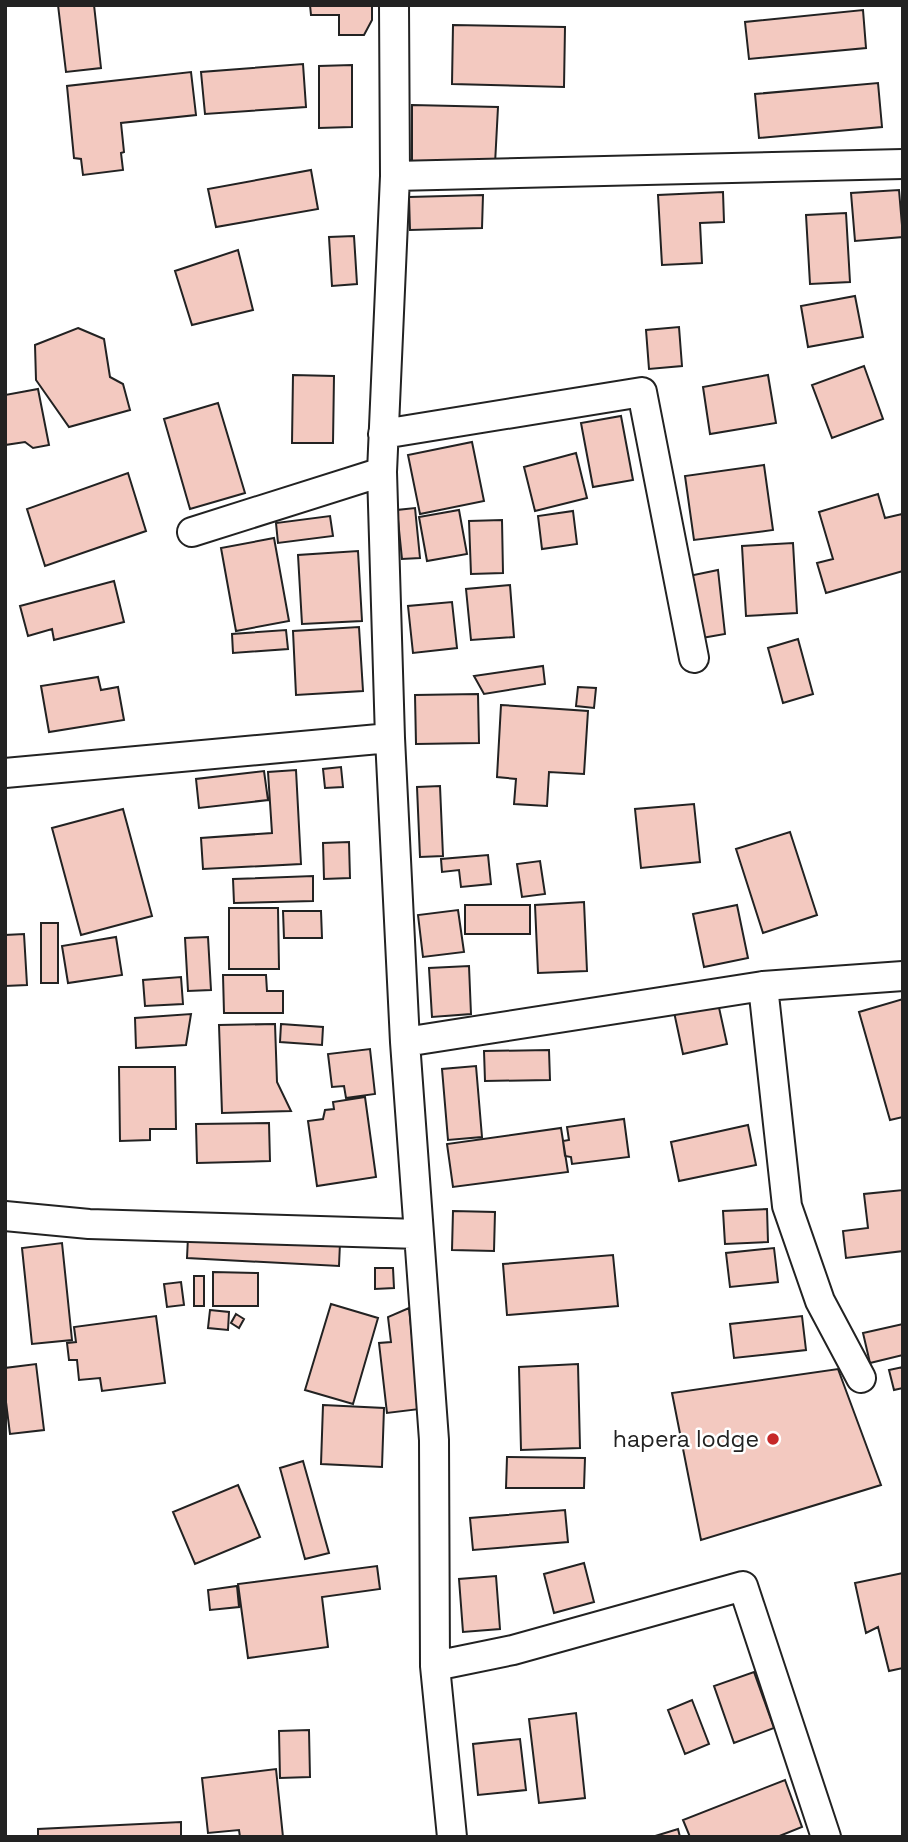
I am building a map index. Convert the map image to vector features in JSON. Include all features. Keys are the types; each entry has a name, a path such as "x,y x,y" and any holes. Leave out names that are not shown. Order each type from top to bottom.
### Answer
{"street":[{"path":"394,5 395,176 383,434 390,738 405,1042 434,1440 435,1666 452,1837"},
{"path":"395,176 903,164"},
{"path":"383,434 642,392 694,658"},
{"path":"192,532 383,472"},
{"path":"5,773 390,738"},
{"path":"405,1042 763,986 903,976"},
{"path":"763,986 787,1206 820,1301 861,1378"},
{"path":"5,1216 89,1224 419,1234"},
{"path":"435,1666 513,1650 743,1586 825,1837"}],"building":[{"path":"58,5 94,5 101,68 66,72"},
{"path":"310,5 372,5 372,20 364,35 339,35 339,15 311,15"},
{"path":"863,10 866,48 749,59 745,22"},
{"path":"453,25 565,27 564,87 452,84"},
{"path":"303,64 306,107 205,114 201,72"},
{"path":"352,65 352,127 319,128 319,66"},
{"path":"191,72 196,115 121,123 123,170 83,175 81,159 74,158 67,86"},
{"path":"878,83 882,127 759,138 755,94"},
{"path":"412,105 498,107 495,164 412,169"},
{"path":"311,170 318,209 216,227 208,189"},
{"path":"899,190 903,237 855,241 851,193"},
{"path":"723,192 724,222 700,223 702,263 662,265 658,195"},
{"path":"483,195 482,228 410,230 409,197"},
{"path":"846,213 850,282 810,284 806,215"},
{"path":"354,236 357,284 332,286 329,237"},
{"path":"238,250 253,310 192,325 175,271"},
{"path":"855,296 863,337 808,347 801,306"},
{"path":"679,327 682,366 649,369 646,330"},
{"path":"78,328 104,339 110,377 123,384 130,410 69,427 36,380 35,345"},
{"path":"864,366 883,419 832,438 812,385"},
{"path":"293,375 334,376 333,443 292,443"},
{"path":"768,375 776,423 710,434 703,387"},
{"path":"38,389 49,445 33,448 25,442 5,445 5,395"},
{"path":"218,403 245,493 190,509 164,419"},
{"path":"621,416 633,480 593,487 581,423"},
{"path":"472,442 484,501 420,514 408,455"},
{"path":"576,453 587,498 535,511 524,467"},
{"path":"764,465 773,530 694,540 685,476"},
{"path":"128,473 146,531 45,566 27,509"},
{"path":"878,494 885,518 902,514 903,571 826,593 817,563 833,559 819,512"},
{"path":"415,508 420,558 402,559 397,510"},
{"path":"459,510 467,554 427,561 419,517"},
{"path":"573,511 577,544 542,549 538,516"},
{"path":"330,516 333,536 278,543 276,523"},
{"path":"502,520 503,573 471,574 469,521"},
{"path":"274,538 289,621 236,631 221,548"},
{"path":"793,543 797,613 746,616 742,546"},
{"path":"358,551 362,621 302,624 298,555"},
{"path":"718,570 725,634 696,639 684,577"},
{"path":"114,581 124,622 54,640 52,629 28,636 20,606"},
{"path":"510,585 514,637 471,640 466,589"},
{"path":"452,602 457,648 413,653 408,606"},
{"path":"359,627 363,691 296,695 293,631"},
{"path":"286,630 288,649 233,653 232,634"},
{"path":"798,639 813,694 783,703 768,648"},
{"path":"543,666 545,684 484,694 474,676"},
{"path":"98,677 101,690 118,687 124,720 49,732 41,686"},
{"path":"578,687 596,688 594,708 576,706"},
{"path":"478,694 479,743 416,744 415,695"},
{"path":"501,705 588,711 584,774 549,772 547,806 514,804 516,779 497,777"},
{"path":"341,767 343,787 325,788 323,769"},
{"path":"296,770 301,864 203,869 201,838 272,833 268,772"},
{"path":"264,771 268,800 199,808 196,779"},
{"path":"440,786 443,856 420,857 417,787"},
{"path":"694,804 700,862 641,868 635,809"},
{"path":"123,809 152,916 81,935 52,828"},
{"path":"790,832 817,915 763,933 736,849"},
{"path":"349,842 350,878 324,879 323,843"},
{"path":"488,855 491,884 461,887 459,870 442,872 441,859"},
{"path":"540,861 545,894 522,897 517,864"},
{"path":"313,876 313,901 234,903 233,879"},
{"path":"584,902 587,971 538,973 535,905"},
{"path":"465,905 530,905 530,934 465,934"},
{"path":"737,905 748,958 704,967 693,914"},
{"path":"229,908 278,908 279,969 229,969"},
{"path":"458,910 464,952 423,957 418,915"},
{"path":"283,911 321,911 322,938 284,938"},
{"path":"41,923 58,923 58,983 41,983"},
{"path":"24,934 27,985 5,986 5,935"},
{"path":"116,937 122,975 68,983 62,946"},
{"path":"208,937 211,990 188,991 185,938"},
{"path":"469,966 471,1014 432,1017 429,968"},
{"path":"223,975 266,975 267,991 283,991 283,1013 224,1013"},
{"path":"181,977 183,1004 145,1006 143,980"},
{"path":"903,999 903,1117 890,1120 859,1012"},
{"path":"718,1003 727,1044 683,1054 674,1012"},
{"path":"191,1014 186,1045 136,1048 135,1018"},
{"path":"275,1024 277,1082 291,1111 222,1113 219,1025"},
{"path":"281,1024 323,1027 322,1045 280,1042"},
{"path":"370,1049 375,1094 346,1098 344,1086 332,1087 328,1054"},
{"path":"549,1050 550,1080 485,1081 484,1051"},
{"path":"476,1066 482,1137 448,1140 442,1069"},
{"path":"119,1067 175,1067 176,1129 150,1129 150,1140 120,1141"},
{"path":"365,1097 376,1177 317,1186 308,1121 323,1119 325,1110 334,1109 333,1102"},
{"path":"624,1119 629,1157 572,1164 571,1157 565,1156 563,1141 569,1140 567,1127"},
{"path":"269,1123 270,1161 197,1163 196,1124"},
{"path":"748,1125 756,1165 679,1181 671,1142"},
{"path":"561,1128 568,1172 453,1187 447,1144"},
{"path":"903,1190 903,1251 846,1258 843,1231 868,1228 864,1194"},
{"path":"767,1209 768,1242 725,1244 723,1211"},
{"path":"453,1211 495,1212 494,1251 452,1250"},
{"path":"188,1237 340,1243 339,1266 187,1258"},
{"path":"62,1243 72,1340 32,1344 22,1248"},
{"path":"774,1248 778,1282 730,1287 726,1253"},
{"path":"613,1255 618,1306 507,1315 503,1264"},
{"path":"375,1268 393,1268 394,1288 375,1289"},
{"path":"213,1272 258,1273 258,1306 213,1306"},
{"path":"194,1276 204,1276 204,1306 194,1306"},
{"path":"181,1282 184,1305 167,1307 164,1284"},
{"path":"331,1304 378,1318 353,1404 305,1390"},
{"path":"409,1308 420,1409 387,1413 379,1343 391,1342 388,1317"},
{"path":"210,1310 229,1312 228,1330 208,1328"},
{"path":"236,1314 244,1319 239,1328 231,1323"},
{"path":"156,1316 165,1383 102,1391 100,1378 79,1380 77,1360 69,1360 67,1343 76,1342 74,1327"},
{"path":"802,1316 806,1350 734,1358 730,1324"},
{"path":"903,1324 903,1355 870,1363 863,1333"},
{"path":"36,1364 44,1430 10,1434 5,1368"},
{"path":"578,1364 580,1448 521,1450 519,1367"},
{"path":"903,1367 903,1388 894,1390 889,1370"},
{"name":"hapera lodge","path":"838,1369 881,1485 701,1540 672,1393"},
{"path":"323,1405 384,1408 382,1467 321,1464"},
{"path":"507,1457 585,1458 584,1488 506,1488"},
{"path":"303,1461 329,1553 305,1559 280,1468"},
{"path":"238,1485 260,1537 195,1564 173,1512"},
{"path":"565,1510 568,1542 473,1550 470,1518"},
{"path":"584,1563 594,1602 554,1613 544,1574"},
{"path":"377,1566 380,1589 322,1597 328,1647 248,1658 238,1584"},
{"path":"903,1573 903,1668 889,1671 878,1627 866,1633 855,1583"},
{"path":"496,1576 500,1629 463,1632 459,1579"},
{"path":"237,1586 239,1607 210,1610 208,1590"},
{"path":"754,1672 774,1728 734,1743 714,1686"},
{"path":"692,1700 709,1744 685,1754 668,1710"},
{"path":"576,1713 585,1798 539,1803 529,1719"},
{"path":"309,1730 310,1777 280,1778 279,1731"},
{"path":"520,1739 526,1790 478,1795 473,1744"},
{"path":"276,1769 283,1837 240,1837 239,1830 208,1833 202,1778"},
{"path":"785,1780 802,1827 777,1837 690,1837 683,1820"},
{"path":"181,1822 181,1837 38,1837 38,1829"},
{"path":"678,1829 680,1837 652,1837"}],"place":[{"name":"hapera lodge","path":"773,1439"}]}
